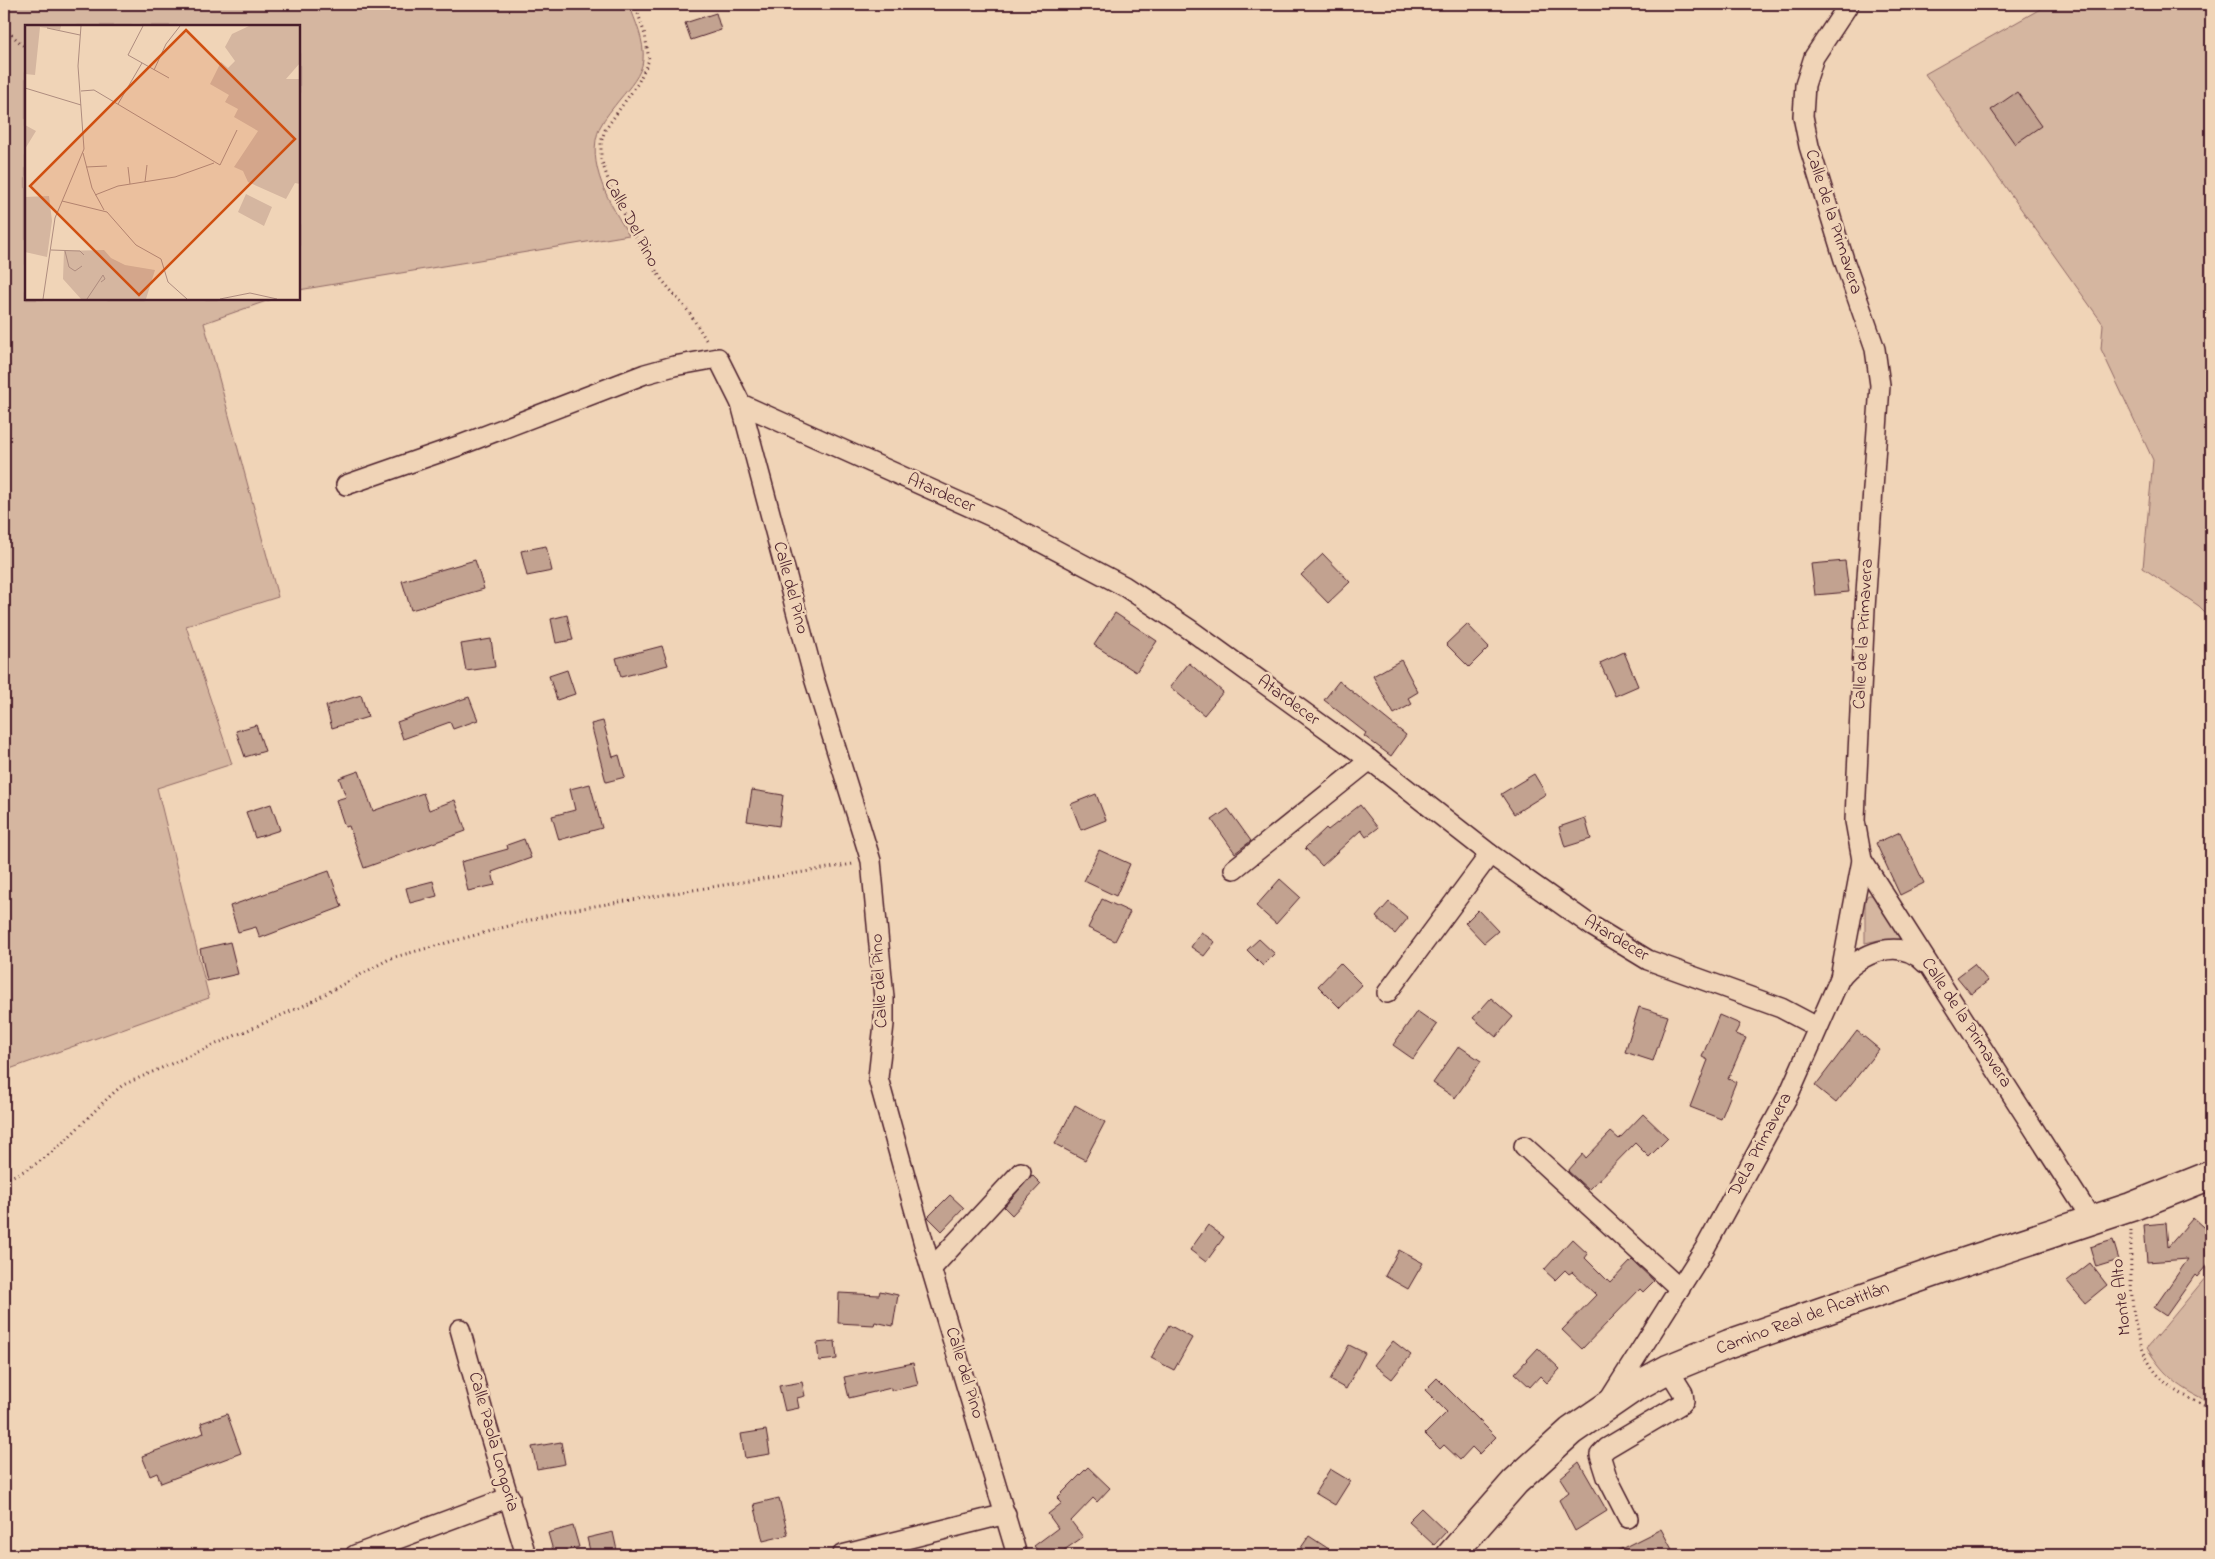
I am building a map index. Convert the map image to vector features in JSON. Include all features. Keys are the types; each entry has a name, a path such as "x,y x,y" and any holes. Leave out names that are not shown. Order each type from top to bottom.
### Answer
{"main road":[{"name":"Camino Real de Acatitlán","path":"1451,1555 1515,1482 1570,1431 1635,1387 1668,1369 1729,1344 2132,1207 2211,1175"}],"street":[{"name":"Calle de la Primavera","path":"1849,4 1814,57 1805,85 1803,116 1809,146 1845,263 1875,349 1880,385 1855,821 1862,860 2092,1220"},
{"path":"346,485 458,446 644,374 674,366 718,358 740,404"},
{"name":"Atardecer","path":"740,404 997,520 1124,586 1189,629 1370,760 1490,854 1592,926 1648,960 1780,1008 1817,1027"},
{"name":"Calle del Pino","path":"740,404 814,678 871,861 884,998 884,1024 878,1078 932,1268 1018,1555"},
{"path":"1234,870 1370,760"},
{"path":"1386,994 1490,854"},
{"name":"DeLa Primavera","path":"1604,1407 1680,1289 1741,1184 1789,1094 1840,978 1862,860"},
{"path":"1840,978 1847,968 1867,955 1890,949 1913,954 1923,961 1935,975"},
{"path":"1524,1146 1680,1289"},
{"path":"932,1268 1022,1172"},
{"name":"Calle Paola Longoria","path":"460,1328 526,1555"},
{"path":"1628,1518 1607,1477 1600,1455 1607,1448 1682,1404 1684,1401 1683,1392 1668,1369"},
{"path":"355,1555 510,1497"},
{"path":"842,1555 1006,1514"}],"path":[{"name":"Calle Del Pino","path":"635,4 648,48 648,60 638,83 605,130 601,142 601,159 612,191 644,252 662,280 689,312 718,358"},
{"path":"4,28 25,47"},
{"path":"4,1179 31,1168 48,1156 109,1097 123,1086 307,1004 391,958 564,911 871,861"},
{"name":"Monte Alto","path":"2132,1207 2131,1272 2134,1313 2142,1351 2154,1371 2166,1383 2211,1409"}],"shaded area":[{"path":"4,4 629,4 639,31 643,53 642,65 638,76 600,127 596,140 595,155 602,183 629,235 300,290 300,25 25,25 25,300 269,300 204,323 278,597 186,626 232,764 157,788 209,998 4,1071"},
{"path":"2049,4 2211,4 2211,618 2199,606 2143,568 2153,460 2101,349 2103,324 1925,74"},
{"path":"1868,895 1873,895 1905,944 1883,939 1865,943 1865,900"},
{"path":"2211,1271 2211,1403 2174,1381 2147,1348"}],"building":[{"path":"716,13 721,30 691,40 685,23"},
{"path":"2017,92 2041,126 2015,144 1991,110"},
{"path":"546,546 552,571 527,576 521,551"},
{"path":"1323,554 1350,582 1328,603 1301,575"},
{"path":"475,560 484,589 411,610 402,581"},
{"path":"1845,561 1849,592 1815,595 1811,564"},
{"path":"1115,613 1157,641 1136,672 1094,645"},
{"path":"567,615 573,640 556,643 551,619"},
{"path":"1467,624 1489,647 1469,667 1446,644"},
{"path":"491,639 495,667 466,671 461,644"},
{"path":"662,646 668,665 621,677 616,658"},
{"path":"1624,652 1638,686 1615,696 1600,663"},
{"path":"1401,660 1418,692 1408,698 1412,704 1394,714 1373,676"},
{"path":"1189,663 1223,692 1204,715 1170,687"},
{"path":"567,670 575,694 557,700 549,676"},
{"path":"1339,681 1406,735 1391,756 1364,736 1366,733 1324,700"},
{"path":"361,695 368,717 332,728 326,706"},
{"path":"469,697 478,720 453,729 450,722 403,739 397,722"},
{"path":"603,721 613,757 619,755 625,777 606,782 591,724"},
{"path":"256,725 265,751 245,757 236,731"},
{"path":"359,771 373,811 423,793 429,810 455,800 466,831 364,868 349,826 345,827 336,800 346,797 339,778"},
{"path":"1534,774 1546,794 1514,814 1501,794"},
{"path":"590,784 602,828 559,840 552,816 575,810 570,789"},
{"path":"752,790 783,795 779,826 747,821"},
{"path":"1096,794 1106,820 1081,830 1071,804"},
{"path":"271,804 280,830 255,838 246,812"},
{"path":"1360,805 1378,828 1366,837 1361,830 1322,866 1305,848 1326,828 1328,830"},
{"path":"1228,809 1251,841 1235,853 1212,820"},
{"path":"1585,818 1591,839 1565,847 1559,827"},
{"path":"1900,832 1924,883 1900,895 1876,843"},
{"path":"524,839 531,858 492,872 495,885 468,891 461,862 508,849 507,845"},
{"path":"1099,850 1130,864 1116,896 1084,881"},
{"path":"329,871 342,907 260,938 256,927 238,932 230,906"},
{"path":"1280,879 1300,897 1276,924 1256,906"},
{"path":"433,881 437,896 410,903 406,888"},
{"path":"1102,899 1130,912 1115,941 1088,928"},
{"path":"1389,902 1408,918 1395,934 1376,917"},
{"path":"1478,910 1498,931 1484,943 1465,923"},
{"path":"1201,932 1215,942 1204,956 1191,947"},
{"path":"1259,939 1275,954 1263,966 1247,950"},
{"path":"230,942 238,974 207,981 200,949"},
{"path":"1340,963 1362,985 1340,1008 1318,986"},
{"path":"1974,964 1988,981 1971,994 1957,977"},
{"path":"1491,998 1513,1017 1496,1037 1473,1018"},
{"path":"1639,1007 1668,1016 1653,1061 1625,1052"},
{"path":"1417,1011 1437,1025 1413,1059 1393,1045"},
{"path":"1719,1015 1740,1024 1735,1034 1746,1038 1728,1079 1736,1082 1721,1119 1690,1107 1708,1060 1702,1057"},
{"path":"1857,1031 1879,1049 1836,1103 1815,1086"},
{"path":"1459,1046 1481,1061 1455,1098 1433,1083"},
{"path":"1075,1105 1105,1122 1085,1160 1055,1144"},
{"path":"1643,1114 1668,1138 1649,1157 1635,1143 1589,1190 1568,1171 1583,1154 1586,1158 1611,1132 1619,1139"},
{"path":"1032,1175 1041,1184 1012,1215 1004,1207"},
{"path":"950,1195 964,1208 942,1231 928,1217"},
{"path":"2193,1218 2211,1234 2211,1260 2197,1277 2195,1275 2166,1316 2154,1308 2188,1259 2147,1262 2144,1225 2166,1223 2168,1247"},
{"path":"1208,1225 1224,1237 1206,1262 1190,1250"},
{"path":"1572,1239 1588,1254 1585,1258 1610,1283 1632,1260 1654,1281 1643,1292 1640,1289 1582,1349 1562,1330 1596,1295 1572,1272 1569,1274 1565,1270 1555,1280 1544,1270"},
{"path":"2113,1240 2119,1260 2096,1267 2090,1247"},
{"path":"1399,1250 1423,1263 1408,1289 1385,1276"},
{"path":"2090,1263 2107,1285 2085,1303 2067,1281"},
{"path":"880,1291 898,1295 893,1326 875,1322 874,1325 838,1323 839,1293 879,1295"},
{"path":"1169,1325 1192,1338 1174,1370 1151,1358"},
{"path":"835,1341 837,1359 819,1361 817,1343"},
{"path":"1393,1341 1411,1355 1392,1379 1374,1365"},
{"path":"1349,1345 1365,1353 1346,1389 1330,1380"},
{"path":"1538,1348 1560,1369 1547,1383 1540,1376 1530,1387 1515,1373"},
{"path":"913,1363 918,1385 891,1391 891,1388 849,1398 844,1377"},
{"path":"1437,1378 1496,1437 1479,1454 1472,1447 1460,1460 1444,1445 1440,1449 1425,1434 1447,1412 1425,1390"},
{"path":"802,1382 805,1396 797,1398 799,1408 785,1411 779,1386"},
{"path":"227,1414 241,1453 161,1483 157,1473 150,1476 142,1456 204,1433 201,1423"},
{"path":"766,1430 770,1454 745,1458 741,1434"},
{"path":"561,1442 565,1464 537,1469 532,1447"},
{"path":"1579,1462 1607,1511 1575,1531 1559,1500 1569,1492 1560,1478"},
{"path":"1088,1467 1110,1488 1097,1502 1093,1498 1071,1521 1083,1537 1057,1555 1041,1555 1034,1546 1058,1528 1048,1514 1062,1503 1057,1498"},
{"path":"1330,1469 1350,1481 1335,1505 1315,1493"},
{"path":"779,1498 788,1535 763,1541 754,1504"},
{"path":"1421,1508 1446,1532 1434,1545 1408,1521"},
{"path":"573,1526 579,1547 554,1554 548,1533"},
{"path":"1661,1529 1675,1555 1609,1555"},
{"path":"613,1532 618,1555 591,1555 587,1538"},
{"path":"1309,1536 1338,1555 1296,1555"}]}
